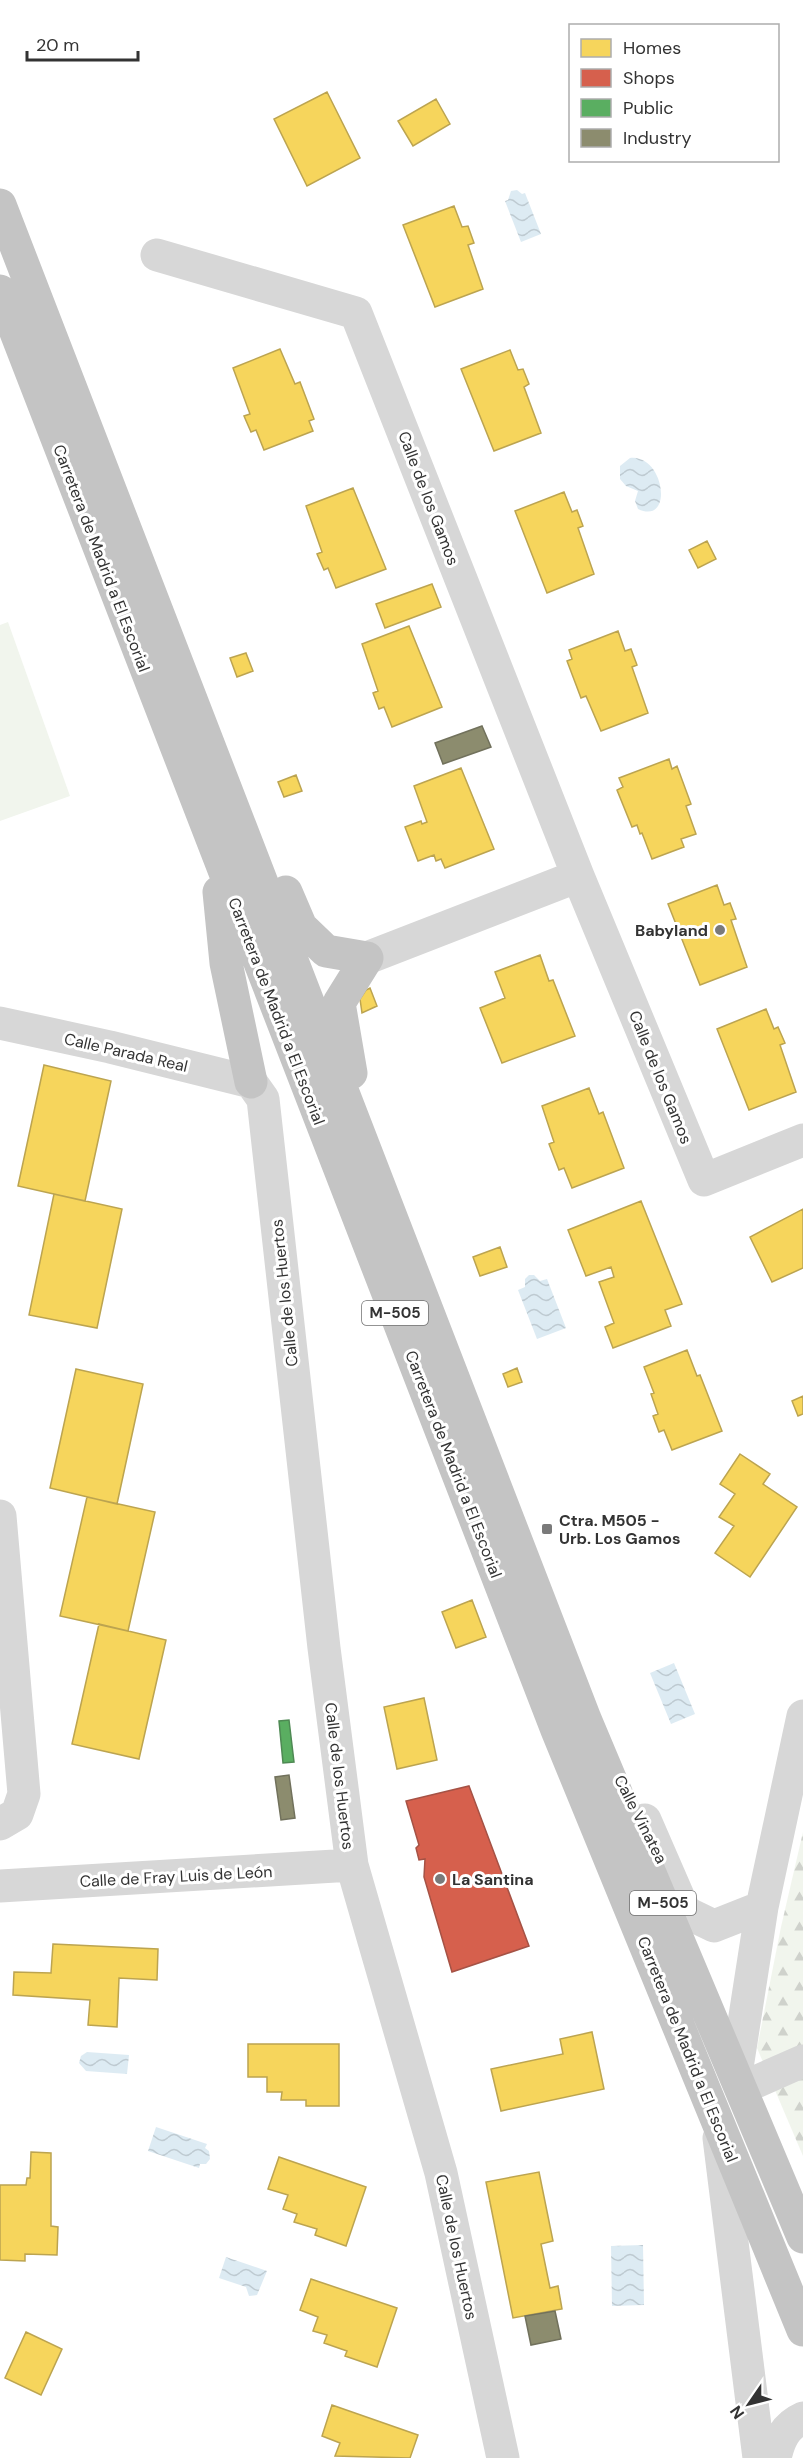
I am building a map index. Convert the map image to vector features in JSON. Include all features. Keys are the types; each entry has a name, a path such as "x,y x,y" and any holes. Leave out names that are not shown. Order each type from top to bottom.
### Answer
{"highway":[{"name":"Carretera de Madrid a El Escorial","path":"0,205 585,1719 803,2236"},
{"name":"Carretera de Madrid a El Escorial","path":"0,291 215,852 557,1730 803,2330"},
{"path":"206,739 254,819 301,927 326,951 367,958 339,1003 363,1142"},
{"path":"215,852 226,963 251,1082"}],"street":[{"name":"Calle de los Gamos","path":"157,255 356,313 578,876 704,1180 803,1140"},
{"path":"367,958 578,876"},
{"name":"Calle Parada Real","path":"0,1023 110,1047 251,1082"},
{"name":"Calle de los Huertos","path":"251,1082 263,1099 324,1648 352,1865 441,2173 503,2458"},
{"path":"0,1516 24,1794 18,1814 0,1824"},
{"path":"803,1716 762,1907 739,2081 803,2061"},
{"name":"Calle Vinatea","path":"585,1719 635,1800 685,1912 714,1926 762,1907"},
{"name":"Calle de Fray Luis de León","path":"0,1886 352,1865"},
{"path":"717,2119 759,2458"},
{"path":"775,2458 784,2433 792,2423 803,2418"}],"green space":[{"path":"8,622 70,796 0,821 0,625"},
{"path":"803,1832 803,2156 757,2048"}],"water":[{"path":"517,190 522,194 525,193 541,234 521,242 505,201 508,200 511,191"},
{"path":"630,458 642,460 651,467 661,488 661,499 657,508 649,512 638,509 635,501 638,491 626,486 620,479 620,466"},
{"path":"529,1275 534,1275 540,1281 547,1279 566,1328 537,1339 518,1290 525,1287 525,1279"},
{"path":"674,1663 695,1714 671,1724 650,1673"},
{"path":"87,2052 129,2055 127,2074 86,2071 79,2063 81,2056"},
{"path":"156,2127 207,2144 205,2148 209,2151 210,2159 206,2164 200,2164 199,2168 148,2151"},
{"path":"643,2245 644,2305 612,2306 611,2246"},
{"path":"226,2257 267,2271 257,2295 249,2296 246,2287 219,2278"}],"building: Homes":[{"path":"327,92 360,158 307,186 274,119"},
{"path":"436,99 450,124 413,146 398,121"},
{"path":"454,206 462,227 468,226 474,243 468,245 483,289 435,307 403,225"},
{"path":"280,349 295,384 300,382 314,419 309,421 313,431 264,450 256,430 251,432 244,416 250,414 233,368"},
{"path":"510,350 518,370 523,369 529,384 524,387 541,433 494,451 461,369"},
{"path":"353,488 386,569 336,588 328,568 324,570 317,554 322,552 306,506"},
{"path":"564,492 572,512 577,510 583,526 578,528 594,574 547,593 515,511"},
{"path":"707,541 716,559 698,568 689,550"},
{"path":"432,584 441,607 385,628 376,604"},
{"path":"409,626 442,707 392,727 384,707 379,709 373,693 378,691 362,644"},
{"path":"618,631 625,651 631,649 637,665 632,667 648,713 601,731 586,696 581,698 567,661 572,659 569,650"},
{"path":"246,653 253,671 237,677 230,658"},
{"path":"669,759 672,769 677,766 691,804 686,806 696,834 681,839 684,847 652,859 637,825 632,827 617,790 623,787 619,778"},
{"path":"461,768 494,849 445,868 441,859 436,861 434,855 418,861 405,827 421,821 422,824 427,822 414,786"},
{"path":"296,775 302,791 284,797 278,782"},
{"path":"717,885 724,905 730,903 736,919 731,920 747,967 700,985 668,904"},
{"path":"540,955 549,981 553,980 575,1036 502,1063 480,1008 505,998 495,972"},
{"path":"370,988 377,1006 362,1013 360,999"},
{"path":"766,1009 774,1029 778,1027 785,1043 780,1045 796,1092 749,1110 717,1029"},
{"path":"44,1065 111,1081 85,1201 18,1186"},
{"path":"589,1088 599,1114 603,1112 624,1168 572,1188 564,1168 559,1170 549,1144 554,1142 542,1106"},
{"path":"54,1194 122,1209 97,1328 29,1315"},
{"path":"641,1201 682,1304 665,1310 671,1326 613,1348 605,1327 614,1323 599,1282 614,1277 611,1267 586,1276 568,1230"},
{"path":"803,1209 803,1268 772,1282 750,1237"},
{"path":"500,1247 507,1267 480,1276 473,1257"},
{"path":"687,1350 697,1376 700,1375 722,1431 672,1450 664,1430 659,1432 653,1416 658,1414 651,1394 654,1393 644,1367"},
{"path":"517,1368 522,1382 508,1387 503,1374"},
{"path":"76,1369 143,1384 117,1504 50,1488"},
{"path":"803,1396 803,1414 798,1416 792,1401"},
{"path":"740,1454 770,1474 763,1484 797,1507 750,1577 715,1553 734,1526 719,1517 735,1494 720,1484"},
{"path":"87,1497 155,1512 128,1631 60,1616"},
{"path":"472,1600 486,1637 456,1648 442,1612"},
{"path":"99,1624 166,1640 139,1759 72,1744"},
{"path":"424,1698 437,1760 397,1769 384,1707"},
{"path":"53,1944 158,1949 157,1980 119,1978 117,2027 88,2025 90,2000 13,1995 14,1972 51,1973"},
{"path":"592,2032 604,2089 501,2111 491,2069 563,2054 560,2039"},
{"path":"248,2044 339,2044 339,2106 306,2106 306,2100 281,2100 282,2092 267,2092 267,2077 248,2077"},
{"path":"31,2152 51,2153 51,2226 58,2227 57,2255 25,2254 25,2261 0,2260 0,2185 26,2185 27,2178 30,2178"},
{"path":"279,2157 366,2187 346,2246 315,2235 317,2229 294,2222 297,2214 283,2209 288,2195 268,2189"},
{"path":"539,2172 553,2241 541,2244 550,2288 558,2286 562,2309 513,2318 486,2182"},
{"path":"311,2279 397,2308 377,2367 345,2356 347,2351 324,2343 327,2335 313,2331 318,2317 300,2310"},
{"path":"26,2332 62,2349 41,2395 5,2378"},
{"path":"332,2405 418,2435 410,2458 335,2456 340,2443 322,2436"}],"building: Shops":[{"path":"469,1786 529,1946 452,1972 424,1877 425,1859 419,1860 416,1848 419,1845 406,1801"}],"building: Public":[{"path":"289,1720 294,1762 283,1763 279,1721"}],"building: Industry":[{"path":"482,726 491,747 443,764 435,743"},
{"path":"289,1775 295,1818 281,1820 275,1777"},
{"path":"555,2311 561,2339 531,2345 525,2316"}],"place":[{"name":"Babyland","path":"720,930"},
{"name":"Ctra. M505 - Urb. Los Gamos","path":"547,1529"},
{"name":"La Santina","path":"440,1879"}]}
